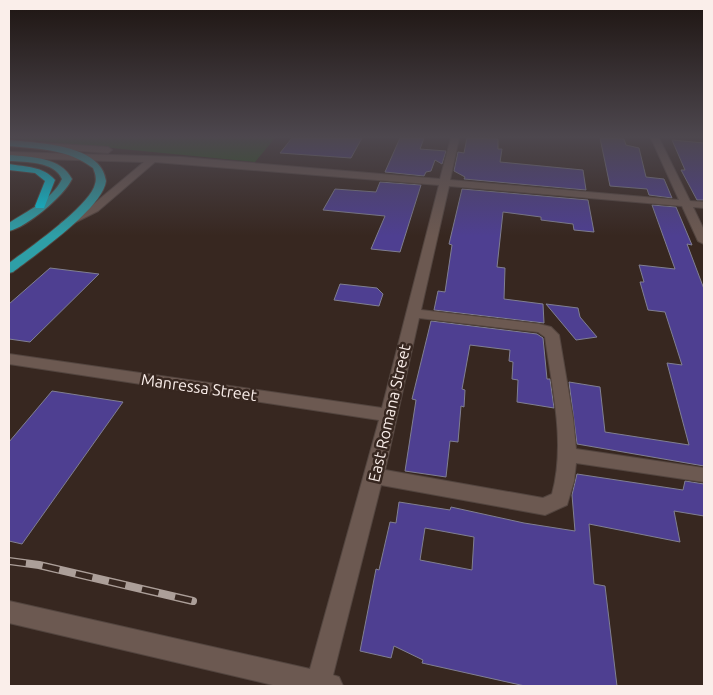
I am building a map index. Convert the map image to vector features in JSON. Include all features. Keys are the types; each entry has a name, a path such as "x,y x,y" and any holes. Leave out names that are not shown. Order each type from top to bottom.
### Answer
{"highway":[{"path":"34,170 38,171 50,180 40,206"}],"main road":[{"path":"9,228 63,187 67,179 62,170"},
{"path":"9,269 90,201 100,186 101,176 99,170"}],"street":[{"path":"62,226 94,209 140,170"},
{"path":"306,170 704,205"},
{"name":"East Romana Street","path":"322,685 447,170"},
{"path":"670,170 704,241"},
{"path":"374,476 544,507 550,506 560,499 563,490 568,454 552,335 546,330 539,328 413,313"},
{"name":"Manressa Street","path":"9,359 389,415"},
{"path":"568,454 704,475"},
{"path":"9,612 322,685"}],"building":[{"path":"386,170 431,170 426,172 424,176 385,172"},
{"path":"583,170 586,190 464,179 465,177 454,171"},
{"path":"607,170 644,170 646,177 664,179 672,198 649,195 647,189 610,186"},
{"path":"681,170 704,170 704,200 697,200"},
{"path":"380,182 421,185 400,252 371,249 385,216 323,210 335,189 376,192"},
{"path":"462,189 588,200 594,232 574,230 573,224 503,212 497,267 505,268 504,299 543,304 544,323 434,310 438,291 445,292 452,245 449,244"},
{"path":"652,205 676,207 692,245 687,244 704,289 704,466 577,444 569,382 600,387 605,432 689,445 667,363 682,365 665,312 648,310 640,282 644,282 639,265 675,269"},
{"path":"50,268 99,274 30,342 9,339 9,304"},
{"path":"340,284 377,288 383,294 379,306 334,300"},
{"path":"546,304 578,308 580,317 597,337 576,340"},
{"path":"431,321 537,334 543,338 547,379 550,379 554,408 517,402 518,380 512,379 513,362 509,361 510,350 470,345 462,389 465,390 464,407 461,406 458,442 450,441 446,477 405,471 416,400 412,399"},
{"path":"52,391 123,402 22,544 9,541 9,442"},
{"path":"577,474 683,490 685,481 704,484 704,516 674,511 680,542 589,524 594,584 605,586 617,686 525,686 422,663 423,660 394,646 391,658 360,651 376,569 379,570 390,522 396,523 399,502 450,510 451,507 524,523 575,531 572,495","holes":["425,528 474,537 472,570 420,560"]}],"railway":[{"path":"9,561 39,565 193,601"}]}
